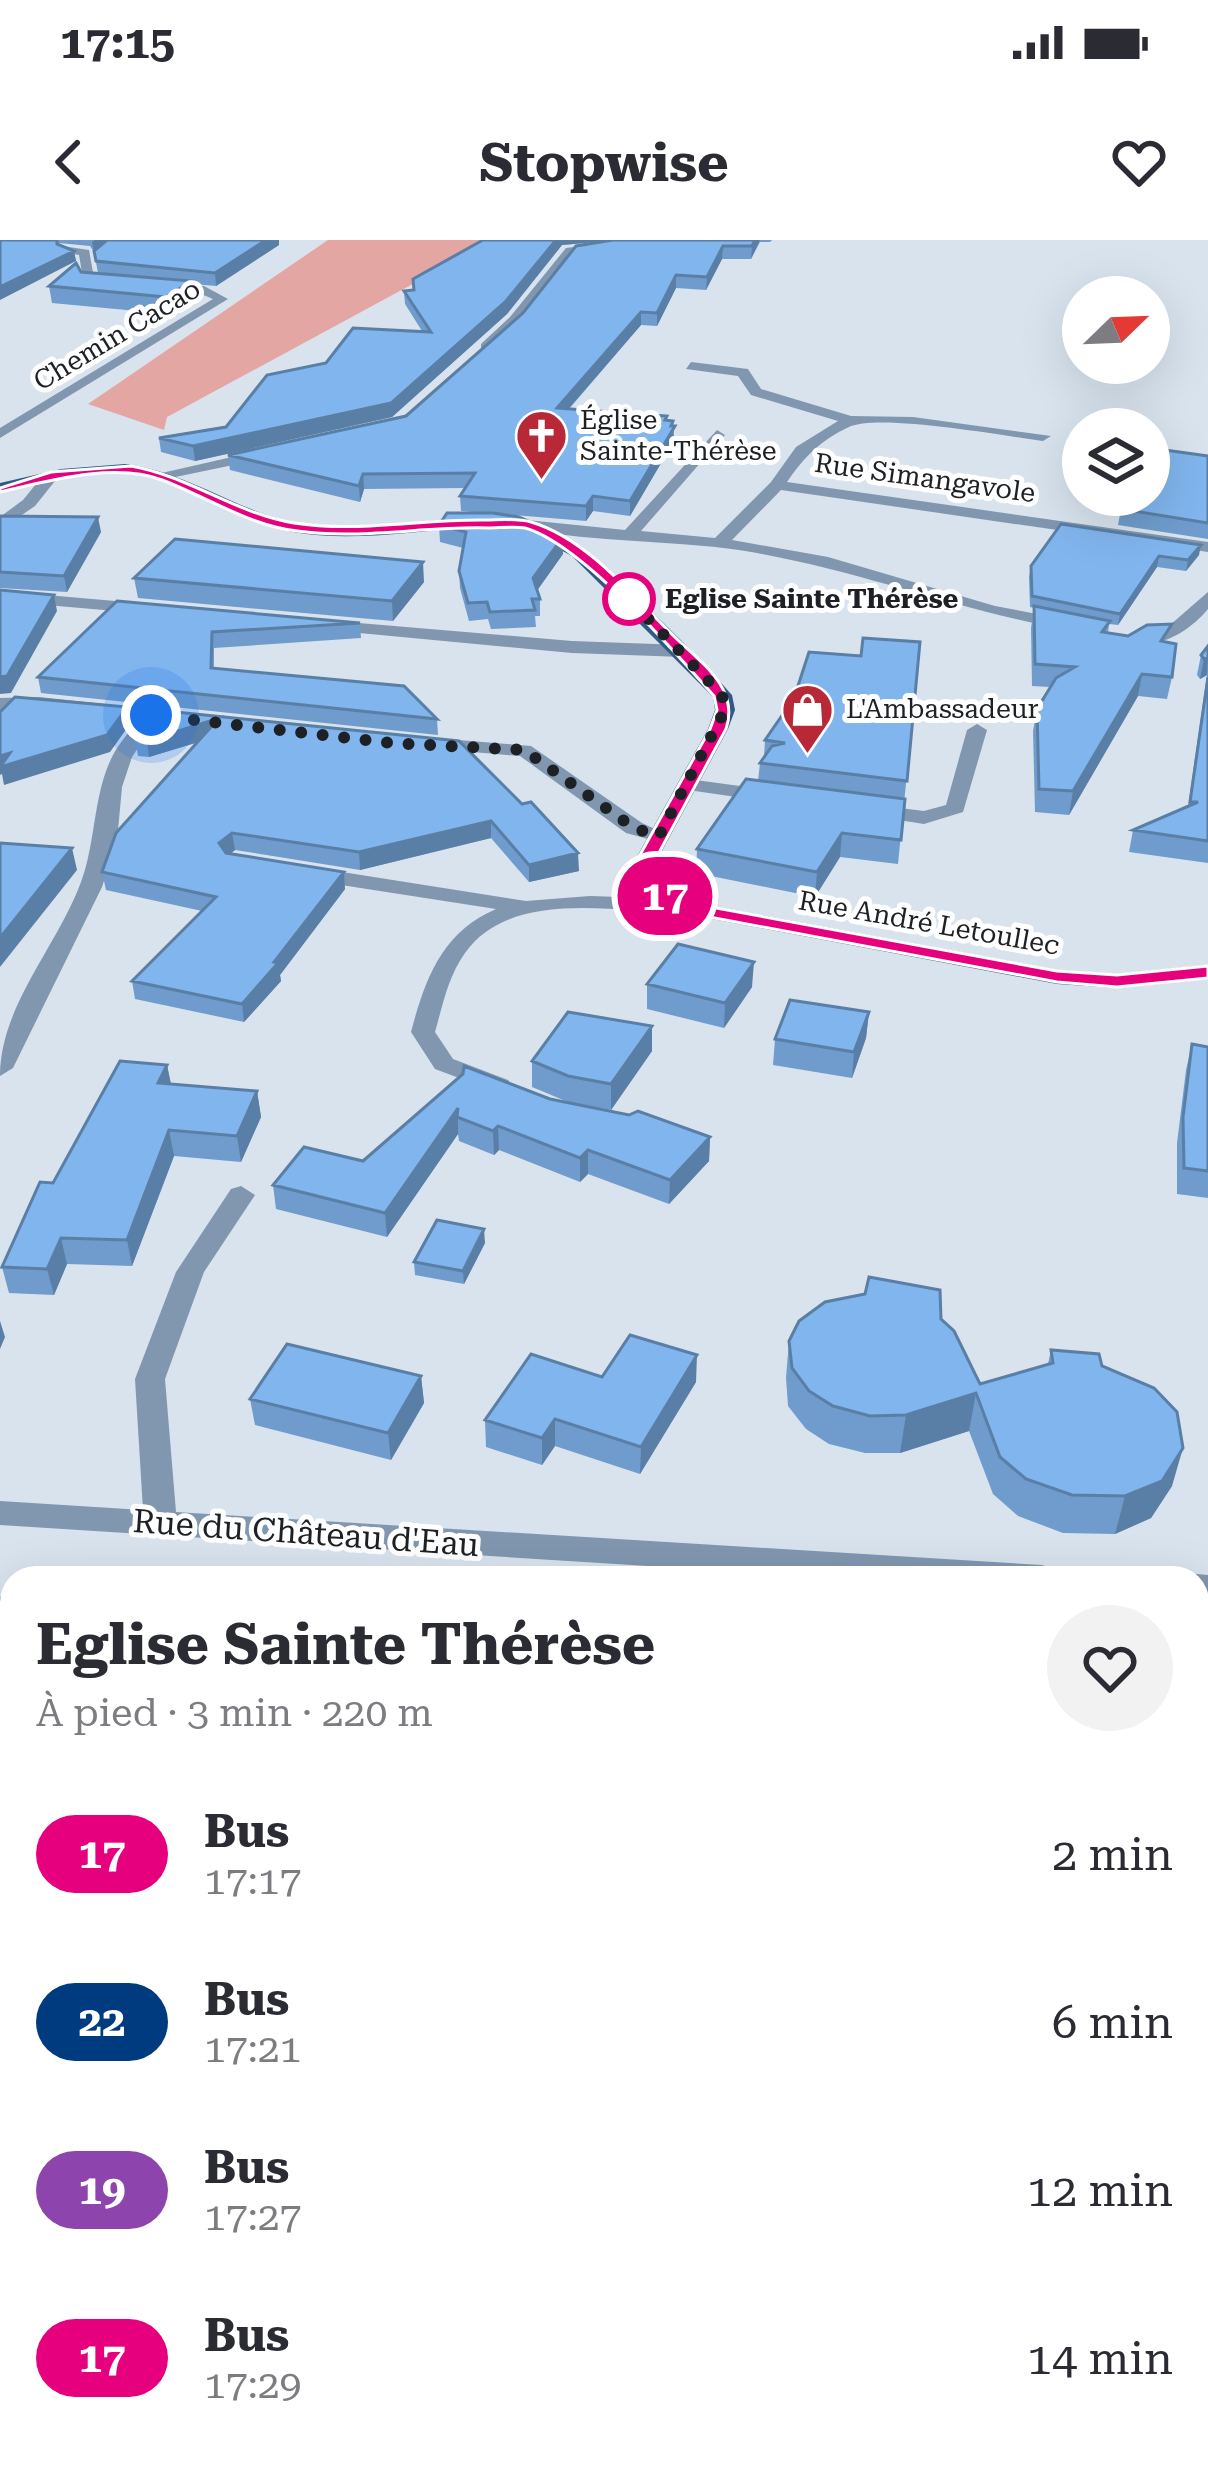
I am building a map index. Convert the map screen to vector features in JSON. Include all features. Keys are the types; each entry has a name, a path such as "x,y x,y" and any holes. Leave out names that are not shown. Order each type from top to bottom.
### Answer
{"main road":[{"path":"0,488 51,476 131,470 161,475 262,520 296,527 358,532 510,523 578,552 722,695 725,710 645,862 652,886 678,906"},
{"name":"Rue André Letoullec","path":"678,906 1057,977 1117,981 1174,974"}],"street":[{"path":"465,365 515,320 570,251 657,240"},
{"name":"Chemin Cacao","path":"0,434 222,299 204,290 88,281 85,253 66,249"},
{"path":"691,366 743,372 756,392 850,420 914,421 1042,436"},
{"path":"719,544 776,485 801,450 850,420"},
{"path":"628,536 717,435"},
{"path":"161,475 276,452"},
{"path":"0,525 29,503 51,476"},
{"name":"Rue Simangavole","path":"776,485 1208,547"},
{"path":"510,523 719,544 828,562 992,610 1096,631"},
{"path":"0,596 167,611"},
{"path":"1117,635 1174,633 1185,628 1208,597"},
{"path":"310,623 572,647 682,651"},
{"path":"0,704 39,703 216,723"},
{"path":"0,1068 91,886 106,841 112,787 122,757 151,715"},
{"path":"840,806 944,817 956,808 977,730"},
{"path":"391,743 524,750 634,828 659,836"},
{"path":"688,785 797,800"},
{"path":"282,869 524,907 678,906"},
{"path":"522,1096 444,1064 423,1031 429,994 460,937 487,918 524,907"},
{"path":"1174,974 1208,972"},
{"path":"160,1523 150,1379 190,1272 242,1195"},
{"name":"Rue du Château d'Eau","path":"0,1513 724,1566"}],"shaded area":[{"path":"328,240 494,240 167,417 164,430 88,404"}],"building":[{"path":"0,240 57,240 74,251 0,287"},
{"path":"107,240 266,240 215,273 96,261 94,251"},
{"path":"483,240 556,240 506,301 391,403 193,446 159,438 226,427 267,375 326,363 353,328 431,332 404,291 414,290 413,279"},
{"path":"613,240 755,240 752,246 723,246 707,277 676,275 657,313 641,312 557,408 667,416 665,420 673,421 671,426 675,426 630,501 593,496 586,506 460,496 475,473 363,474 359,486 228,455 406,416 523,313 576,246"},
{"path":"76,263 81,272 192,281 166,297 49,286"},
{"path":"1170,451 1208,456 1208,523 1164,516 1170,516"},
{"path":"447,513 519,517 563,537 533,578 540,599 532,599 535,610 490,612 487,602 468,603 459,571 466,532 439,525"},
{"path":"0,516 98,517 64,576 0,572"},
{"path":"1061,524 1201,545 1188,560 1159,556 1120,614 1032,596 1031,566"},
{"path":"175,539 423,562 392,601 134,578"},
{"path":"0,590 54,595 7,676 0,677"},
{"path":"117,601 360,623 212,632 211,668 404,686 437,719 38,677"},
{"path":"1034,606 1110,621 1102,632 1128,636 1147,625 1172,624 1161,641 1176,644 1172,677 1142,674 1073,791 1039,789 1037,709 1056,678 1075,667 1035,664"},
{"path":"863,638 920,642 907,781 760,763 772,746 785,743 765,740 794,698 809,652 861,656"},
{"path":"1208,677 1208,841 1133,830 1198,802 1190,802"},
{"path":"15,697 127,707 107,735 0,767 10,753 0,756 0,712"},
{"path":"156,710 459,741 522,804 531,802 578,853 529,865 491,821 359,852 232,833 219,843 226,853 344,872 242,1004 132,981 216,897 102,872 116,833 219,718 147,741 135,739"},
{"path":"746,779 905,799 901,840 842,833 817,872 697,849"},
{"path":"0,843 72,848 0,938"},
{"path":"678,944 754,962 725,1003 647,984"},
{"path":"790,1000 869,1012 854,1052 775,1039"},
{"path":"568,1012 652,1026 611,1084 568,1076 532,1061"},
{"path":"1192,1044 1208,1047 1208,1171 1184,1168 1183,1117"},
{"path":"120,1061 167,1065 158,1083 257,1091 237,1136 169,1130 127,1240 61,1238 47,1269 2,1267 40,1182 53,1183"},
{"path":"464,1066 550,1099 629,1115 638,1111 710,1137 670,1180 588,1150 580,1158 498,1126 493,1131 457,1117 458,1108 385,1213 273,1185 304,1147 363,1161 463,1074"},
{"path":"437,1220 484,1229 463,1271 414,1262"},
{"path":"869,1277 940,1290 941,1319 954,1331 980,1384 1053,1363 1051,1350 1099,1354 1102,1366 1154,1388 1177,1412 1183,1448 1162,1481 1125,1496 1072,1495 1026,1479 1000,1457 976,1393 906,1415 870,1416 833,1406 809,1391 792,1368 789,1341 799,1321 825,1302 865,1294"},
{"path":"630,1335 697,1355 641,1447 555,1419 542,1438 485,1420 531,1354 602,1377"},
{"path":"287,1344 421,1376 388,1433 250,1399"}],"bus line":[{"name":"17","path":"0,488 51,476 131,470 161,475 262,520 296,527 358,532 493,521 549,533 578,552 634,604 722,695 725,710 718,729 645,862 652,886 678,906 1057,977 1117,981 1208,972"}],"place":[{"name":"Église Sainte-Thérèse","path":"541,482"},
{"name":"Eglise Sainte Thérèse","path":"629,599"},
{"name":"L'Ambassadeur","path":"807,755"}],"route":[{"path":"151,715 391,743 524,750 634,828 659,836 725,710 722,695 629,599"}]}
